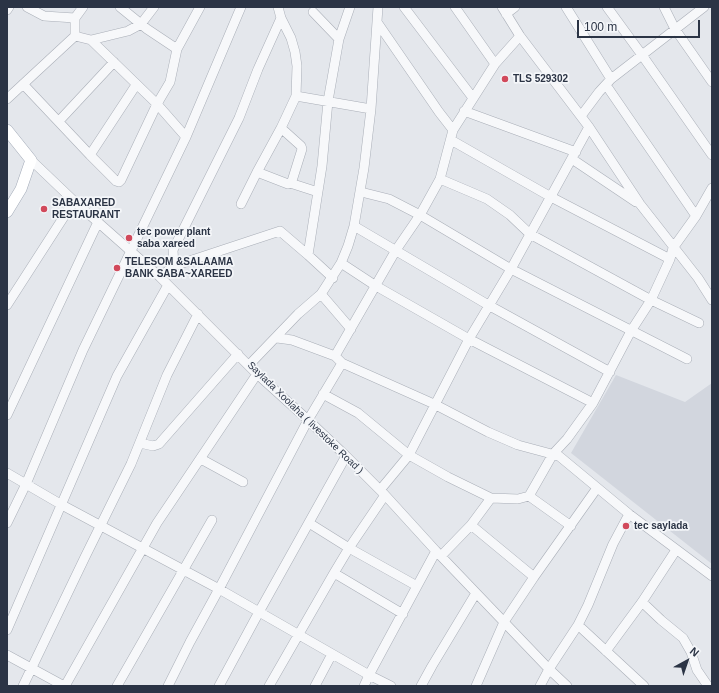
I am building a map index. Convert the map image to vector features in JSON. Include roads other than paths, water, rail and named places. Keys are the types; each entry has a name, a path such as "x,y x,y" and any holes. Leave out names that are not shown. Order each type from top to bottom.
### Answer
{"main road":[{"path":"7,130 32,160 21,189 7,212"}],"street":[{"path":"27,7 44,16 75,18"},
{"path":"7,99 75,36 75,18 83,7"},
{"path":"120,7 177,50"},
{"path":"75,36 91,40 128,31 141,24 154,7"},
{"path":"23,84 116,181 121,180 157,104 171,79 177,50 200,7"},
{"path":"7,523 26,484 83,350 186,137 241,7"},
{"path":"241,204 296,96 297,66 295,52 291,38 281,18 278,7"},
{"path":"308,254 322,166 328,101 339,39 350,7"},
{"path":"249,365 277,338 298,314 321,294 341,263 354,226 361,192 371,109 378,7"},
{"path":"404,7 473,98"},
{"path":"455,7 495,64"},
{"path":"515,7 504,10 520,36 581,116 640,204 698,278 712,300"},
{"path":"566,7 608,82 696,216"},
{"path":"606,7 642,55 712,155"},
{"path":"664,7 675,30 712,82"},
{"path":"581,116 608,82 704,7"},
{"path":"313,12 339,39"},
{"path":"174,266 173,250 239,118 258,69 281,18"},
{"path":"377,22 453,130"},
{"path":"335,356 396,250 420,215 440,179 453,130 495,64 520,36"},
{"path":"91,40 157,104 186,137"},
{"path":"59,121 114,62"},
{"path":"90,155 136,85"},
{"path":"296,96 371,109"},
{"path":"464,112 574,156 640,204"},
{"path":"269,686 349,548 383,493 409,455 434,404 469,339 511,269 589,127"},
{"path":"281,128 301,146 302,149 290,183"},
{"path":"451,140 551,197 670,259"},
{"name":"Saylada Xoolaha ( livestoke Road )","path":"32,160 74,201 160,277 257,374 346,456 383,493 438,554 549,670 567,686"},
{"path":"257,172 288,184 290,183 318,192"},
{"path":"440,179 496,204 530,234 651,300 699,323"},
{"path":"529,496 553,454 593,402 631,331 651,300 670,259 673,248 696,216 712,188"},
{"path":"361,192 390,199 511,269 686,359"},
{"path":"7,305 74,201"},
{"path":"7,415 98,222"},
{"path":"354,226 490,306 610,372"},
{"path":"160,277 174,266 280,231 308,254 332,278"},
{"path":"341,263 376,286 469,339 593,402"},
{"path":"7,630 117,376 168,285"},
{"path":"321,294 351,329"},
{"path":"23,686 131,464 167,375 198,314"},
{"path":"277,338 292,340 335,356 342,363 434,404 488,432 518,445 559,456 629,514 712,576"},
{"path":"140,443 153,446 159,444 238,354"},
{"path":"168,686 308,420 342,363"},
{"path":"7,655 64,686 157,522 257,374"},
{"path":"324,394 358,413 409,455 448,477 491,498 518,498 529,496 571,526"},
{"path":"220,686 259,612 346,456"},
{"path":"201,459 243,482"},
{"path":"7,473 62,505 219,589 298,635 391,686"},
{"path":"476,686 504,622 597,488"},
{"path":"364,686 417,586 438,554 471,525 491,498"},
{"path":"540,686 578,625 588,605 613,544 629,514"},
{"path":"117,686 212,520"},
{"path":"309,523 349,548 417,586"},
{"path":"471,525 534,577"},
{"path":"606,651 642,602 676,550"},
{"path":"334,573 403,614"},
{"path":"421,686 476,593"},
{"path":"642,602 683,638 691,652 697,670 708,686"},
{"path":"578,625 644,686"},
{"path":"315,686 332,654"}],"place":[{"name":"TLS 529302","path":"505,79"},
{"name":"SABAXARED RESTAURANT","path":"44,209"},
{"name":"tec power plant saba xareed","path":"129,238"},
{"name":"TELESOM &SALAAMA BANK SABA~XAREED","path":"117,268"},
{"name":"tec saylada","path":"626,526"}]}
